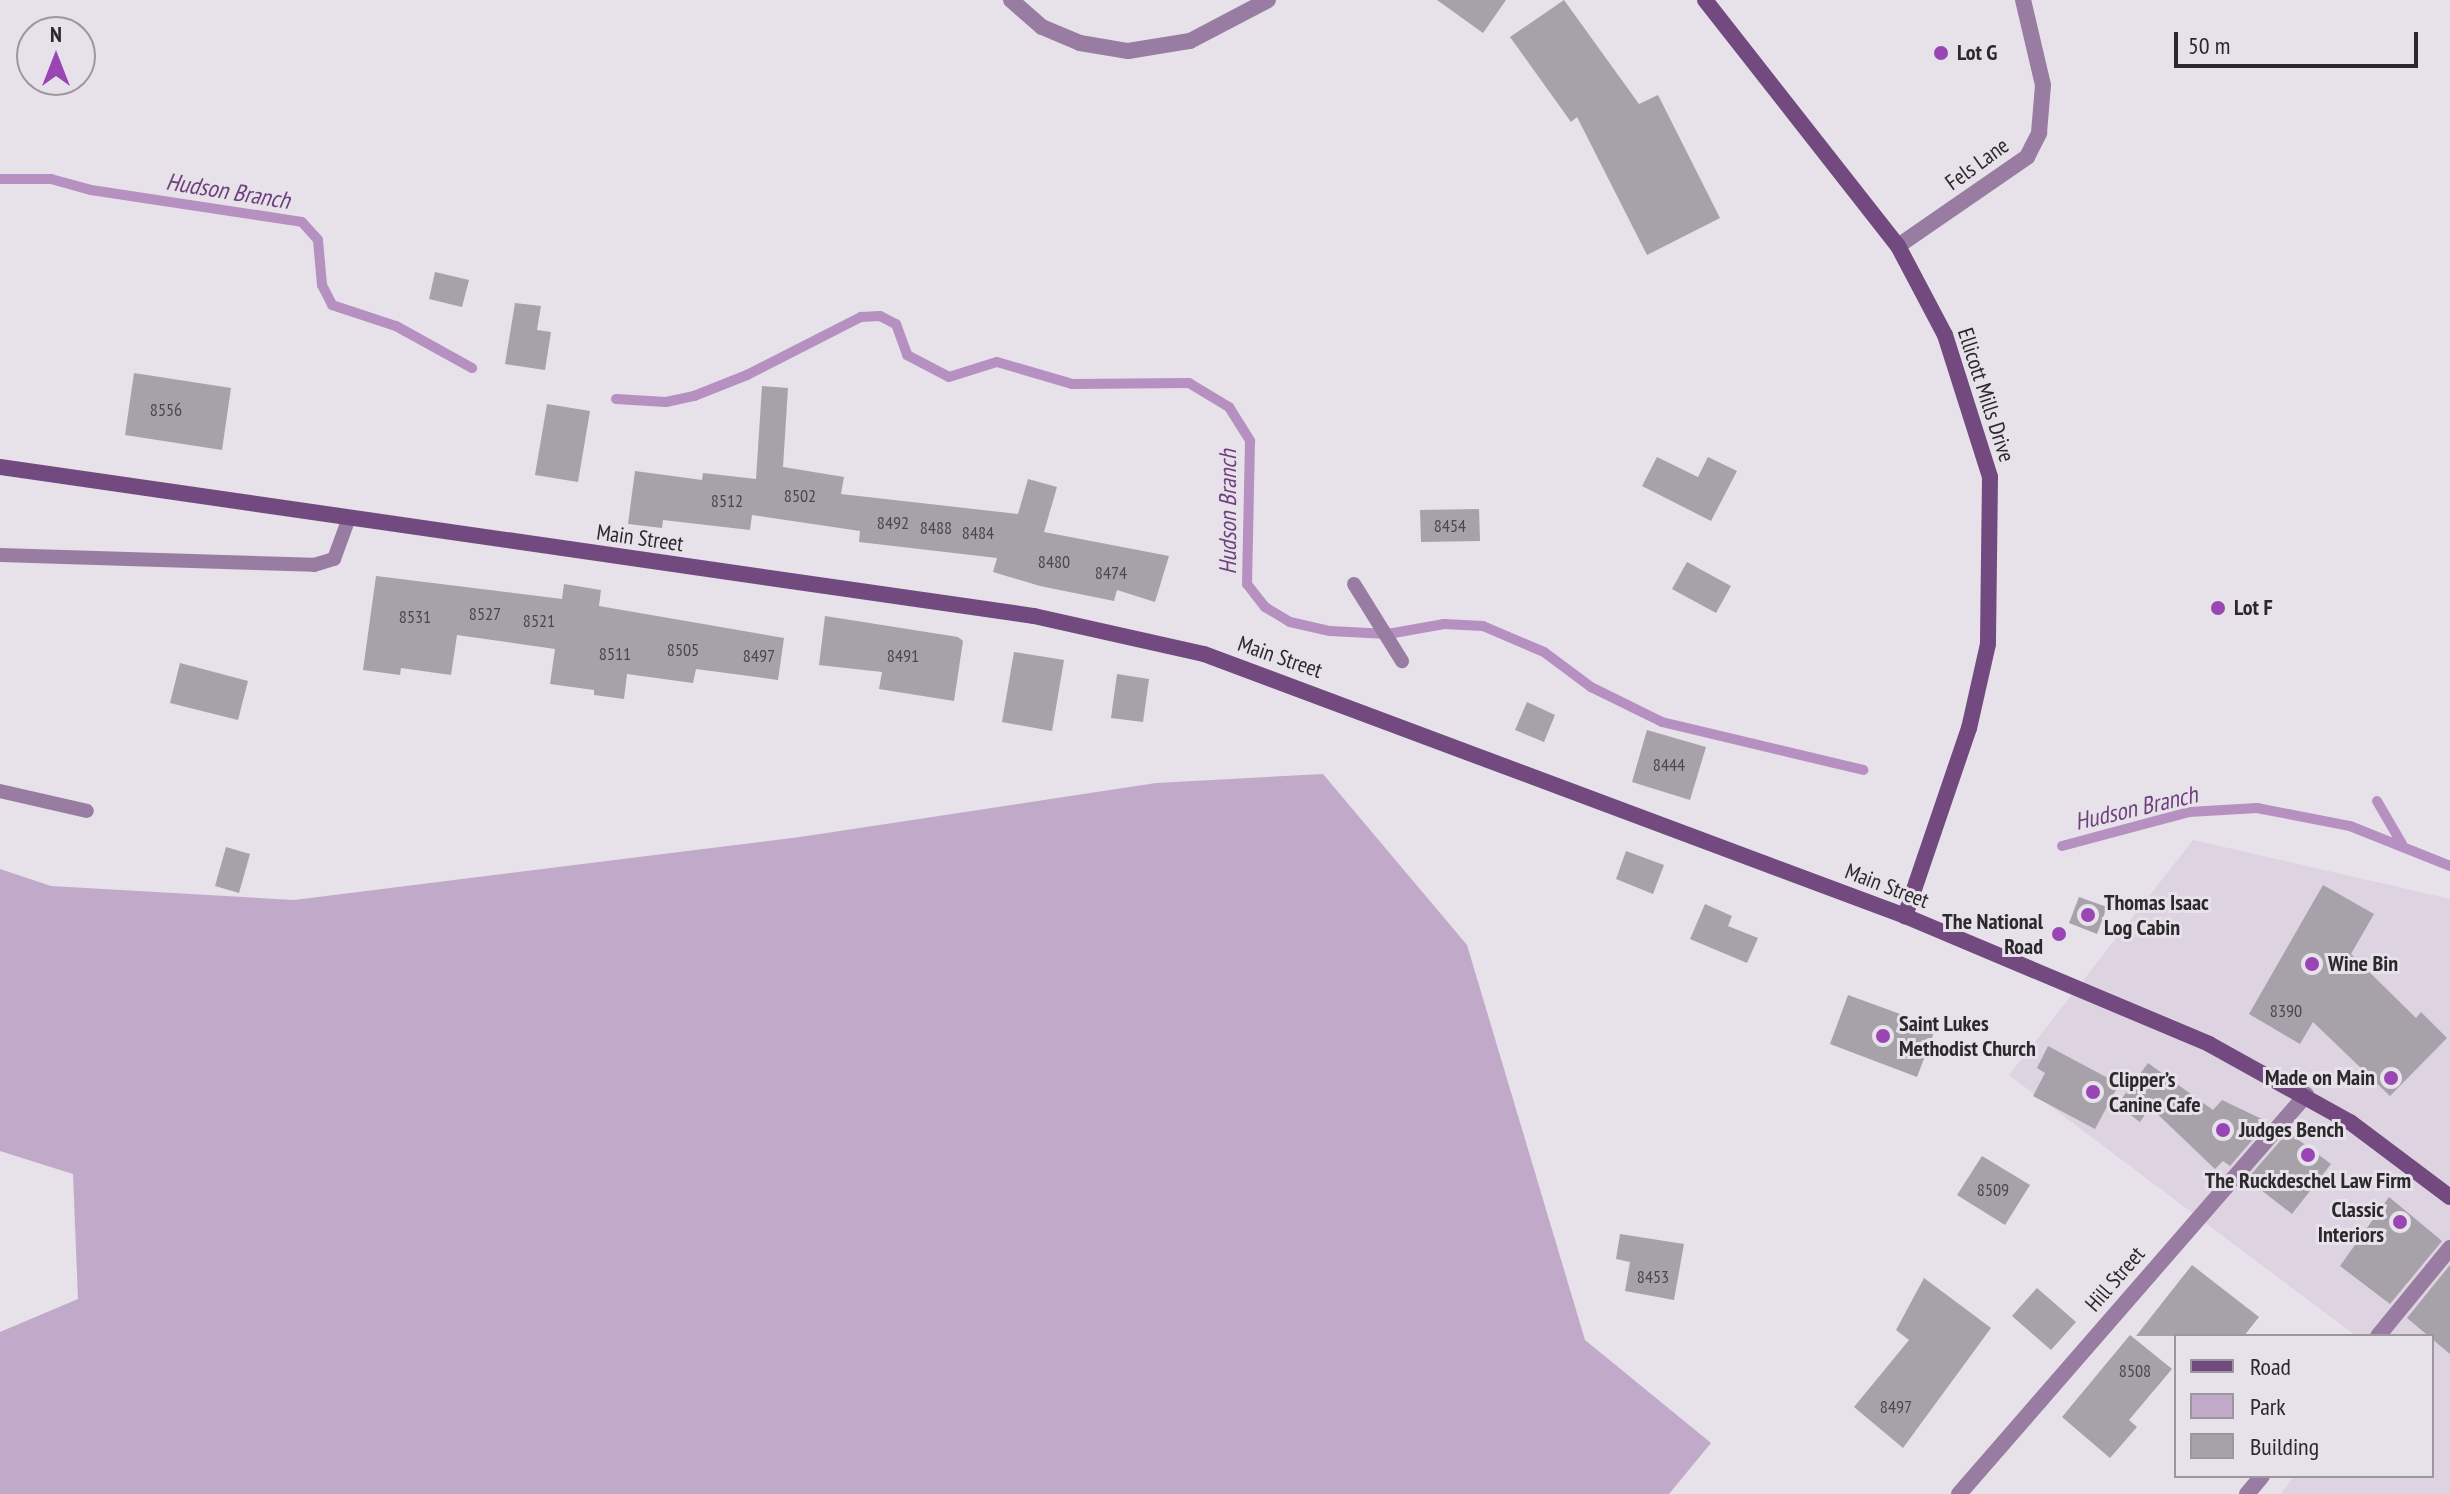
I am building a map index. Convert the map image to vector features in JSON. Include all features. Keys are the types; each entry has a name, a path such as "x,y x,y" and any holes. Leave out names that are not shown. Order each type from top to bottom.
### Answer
{"main road":[{"name":"Ellicott Mills Drive","path":"1705,0 1898,246 1945,335 1973,412 1990,477 1993,567 1988,644 1969,728 1905,916"},
{"name":"Main Street","path":"0,467 1034,616 1204,654 1905,916 2233,1055 2306,1095 2392,1151 2450,1197"}],"street":[{"path":"1011,0 1042,27 1080,43 1128,51 1190,41 1268,0"},
{"name":"Fels Lane","path":"1898,246 2027,157 2039,133 2043,85 2023,0"},
{"name":"Hill Street","path":"1959,1494 2306,1095"},
{"path":"2380,1334 2450,1248"},
{"path":"2247,1494 2260,1478"}],"lane":[{"path":"0,555 314,565 334,559 349,518"},
{"path":"1354,584 1402,661"},
{"path":"0,791 87,811"}],"shaded area":[{"path":"2193,840 2450,899 2450,1494 2281,1494 2293,1478 2434,1478 2434,1334 2353,1334 2009,1075"}],"green space":[{"path":"1323,774 1467,945 1585,1340 1711,1443 1669,1494 0,1494 0,1332 78,1299 73,1174 0,1151 0,869 51,886 294,900 800,837 1156,783"}],"building":[{"path":"1437,0 1506,0 1483,33"},
{"path":"1564,0 1639,104 1658,95 1720,218 1647,255 1577,117 1571,122 1510,37"},
{"path":"435,272 469,280 462,307 429,299"},
{"path":"515,303 541,306 537,330 551,332 545,370 505,364"},
{"path":"134,373 231,388 222,450 125,435"},
{"path":"762,386 788,388 783,467 844,477 841,494 1018,514 1028,479 1057,487 1044,532 1169,556 1155,602 1117,590 1114,601 1040,586 993,572 997,558 859,542 860,531 752,515 750,530 663,520 662,528 628,524 635,471 702,480 703,473 756,479"},
{"path":"547,404 590,411 578,482 535,475"},
{"path":"1657,457 1698,477 1708,457 1737,471 1711,521 1642,486"},
{"path":"1479,509 1480,541 1421,542 1420,510"},
{"path":"1687,562 1731,586 1716,613 1672,589"},
{"path":"376,576 562,599 564,584 601,590 599,606 784,638 778,680 696,669 693,683 627,674 624,699 594,695 594,690 550,684 555,649 457,635 451,675 401,668 400,675 363,670"},
{"path":"825,616 958,637 963,641 954,701 879,689 882,672 819,665"},
{"path":"1014,652 1064,660 1052,731 1002,722"},
{"path":"180,663 248,681 238,720 170,703"},
{"path":"1117,674 1149,679 1143,722 1111,718"},
{"path":"1527,702 1555,715 1544,742 1515,730"},
{"path":"1647,730 1706,747 1690,800 1632,782"},
{"path":"226,847 250,854 239,893 215,886"},
{"path":"1626,851 1664,865 1653,894 1616,879"},
{"path":"2323,885 2374,914 2351,954 2416,1018 2421,1012 2447,1038 2390,1096 2313,1022 2300,1044 2249,1014"},
{"name":"Thomas Isaac Log Cabin","path":"2079,897 2107,907 2097,934 2069,923"},
{"path":"1705,904 1732,916 1728,926 1758,938 1747,963 1690,939"},
{"name":"Saint Lukes Methodist Church","path":"1848,995 1936,1027 1917,1077 1830,1044"},
{"path":"2048,1046 2119,1084 2095,1129 2033,1096 2045,1073 2037,1068"},
{"path":"2148,1063 2213,1110 2222,1100 2268,1122 2230,1166 2223,1161 2215,1169 2150,1107 2140,1122 2117,1105"},
{"path":"2288,1132 2331,1164 2292,1214 2247,1179"},
{"path":"1982,1156 2030,1185 2005,1225 1957,1195"},
{"path":"2389,1197 2442,1241 2390,1304 2340,1266"},
{"path":"1620,1234 1684,1244 1674,1300 1625,1291 1630,1262 1616,1259"},
{"path":"2192,1265 2259,1317 2246,1334 2136,1336"},
{"path":"2450,1265 2450,1354 2434,1341 2434,1334 2426,1334 2407,1318"},
{"path":"1924,1278 1991,1328 1903,1448 1854,1407 1909,1340 1896,1330"},
{"path":"2037,1288 2076,1322 2051,1350 2012,1316"},
{"path":"2130,1335 2172,1369 2129,1420 2137,1427 2110,1458 2062,1417"}],"waterway":[{"name":"Hudson Branch","path":"0,179 51,179 91,190 302,222 318,240 322,285 332,305 396,326 472,368"},
{"name":"Hudson Branch","path":"616,399 666,402 694,396 747,375 861,317 880,316 896,324 907,355 949,377 997,362 1072,384 1189,383 1229,407 1250,441 1247,584 1265,607 1290,622 1330,631 1388,634 1444,624 1483,626 1544,652 1591,687 1662,722 1863,770"},
{"path":"2377,801 2402,844"},
{"name":"Hudson Branch","path":"2062,846 2189,812 2257,808 2350,826 2450,866"}],"place":[{"name":"Lot G","path":"1941,53"},
{"name":"Lot F","path":"2218,608"},
{"name":"Thomas Isaac Log Cabin","path":"2088,915"},
{"name":"The National Road","path":"2059,934"},
{"name":"Wine Bin","path":"2312,964"},
{"name":"Saint Lukes Methodist Church","path":"1883,1036"},
{"name":"Made on Main","path":"2391,1078"},
{"name":"Clipper’s Canine Cafe","path":"2093,1092"},
{"name":"Judges Bench","path":"2223,1130"},
{"name":"The Ruckdeschel Law Firm","path":"2308,1155"},
{"name":"Classic Interiors","path":"2400,1222"}]}
